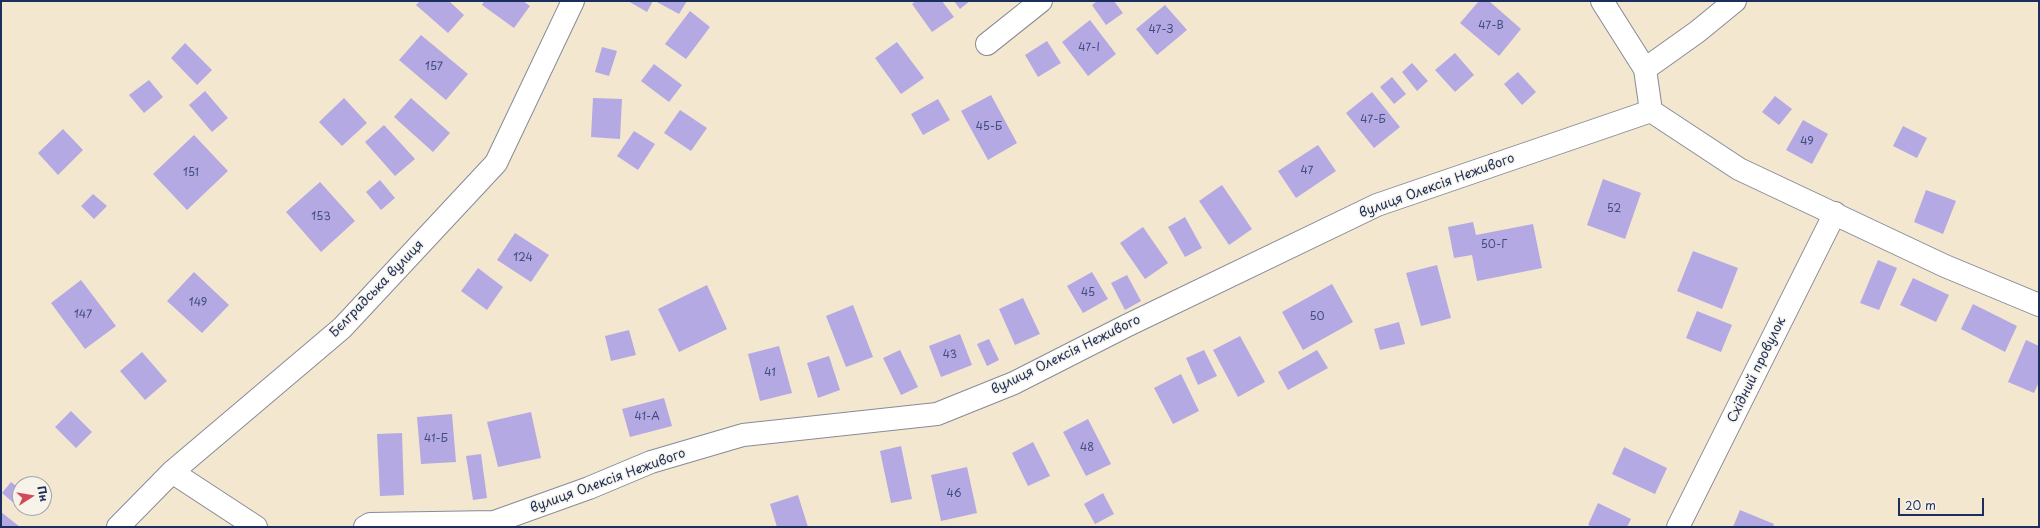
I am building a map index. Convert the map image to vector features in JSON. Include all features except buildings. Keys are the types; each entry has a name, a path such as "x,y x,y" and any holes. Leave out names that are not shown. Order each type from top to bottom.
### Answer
{"street":[{"name":"Бєлградська вулиця","path":"118,527 172,472 342,328 496,163 573,1"},
{"path":"987,44 1041,1"},
{"path":"1602,1 1645,69 1651,111 1739,169 1945,266 2039,305"},
{"path":"1645,69 1697,32 1735,1"},
{"name":"вулиця Олексія Неживого","path":"365,527 370,524 494,522 589,488 651,462 743,435 937,414 1014,383 1126,326 1377,205 1651,111"},
{"name":"Східний провулок","path":"1678,527 1835,213"},
{"path":"172,472 256,527"}]}
